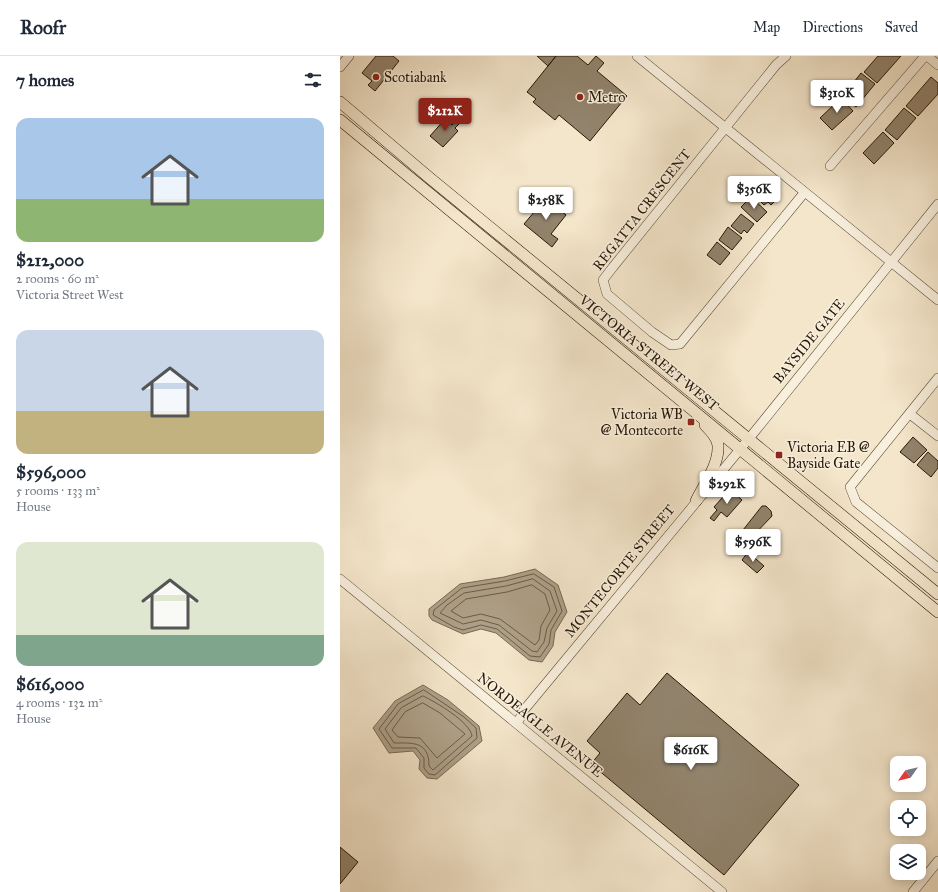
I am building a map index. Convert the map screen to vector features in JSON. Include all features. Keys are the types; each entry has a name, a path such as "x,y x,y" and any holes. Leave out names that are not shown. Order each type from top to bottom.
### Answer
{"main road":[{"name":"VICTORIA STREET WEST","path":"340,102 431,179 938,594"},
{"name":"VICTORIA STREET WEST","path":"340,120 938,612"},
{"path":"678,397 711,432 718,445 714,465 696,501"}],"street":[{"path":"340,67 349,56"},
{"path":"637,56 804,193 938,300"},
{"path":"725,128 776,65 786,56"},
{"path":"830,166 926,56 938,65"},
{"name":"REGATTA CRESCENT","path":"725,128 603,280 607,294 652,332 671,345 680,344 804,193"},
{"name":"BAYSIDE GATE","path":"748,438 938,204"},
{"path":"938,378 850,487 856,502 938,568"},
{"path":"910,414 938,436"},
{"name":"MONTECORTE STREET","path":"517,724 524,710 748,438"},
{"name":"NORDEAGLE AVENUE","path":"340,579 722,892"},
{"path":"913,892 938,861"}],"water":[{"path":"535,569 558,585 567,612 555,632 553,646 542,662 529,660 496,633 481,629 463,634 432,620 429,616 429,609 460,584 504,577"},
{"path":"423,685 448,700 479,726 482,741 437,779 427,778 419,769 420,760 413,751 389,753 373,728 395,701"}],"building":[{"name":"Scotiabank","path":"376,56 393,56 399,61 375,91 368,85 372,81 362,73"},
{"path":"537,56 556,56 548,66"},
{"name":"Metro","path":"556,56 577,56 588,65 596,56 604,63 597,71 627,96 590,141 559,115 555,120 533,102 536,99 527,92"},
{"path":"878,56 901,56 877,83 864,72"},
{"path":"861,73 875,84 856,107 843,96"},
{"path":"931,77 938,83 938,94 918,116 906,106"},
{"path":"841,98 853,111 832,130 820,118"},
{"path":"904,108 916,118 897,140 885,130"},
{"path":"445,119 452,125 457,120 460,123 455,128 458,131 443,147 430,136"},
{"path":"883,132 894,143 874,164 863,153"},
{"path":"766,182 776,193 774,195 778,198 771,205 768,202 764,205 753,194"},
{"path":"751,197 767,212 757,222 741,207"},
{"path":"546,198 566,215 551,234 558,239 552,247 524,224"},
{"path":"741,214 754,224 747,233 744,230 741,234 731,226"},
{"path":"728,227 742,238 732,250 719,240"},
{"path":"717,242 730,253 720,265 707,255"},
{"path":"913,437 927,450 914,463 900,452"},
{"path":"928,452 938,461 938,468 931,477 917,465"},
{"path":"730,489 742,500 727,517 721,512 714,521 710,518 717,510 714,507"},
{"path":"762,506 766,506 771,511 772,516 750,539 743,534 743,530"},
{"path":"748,552 764,566 757,573 742,560"},
{"path":"667,673 799,785 724,875 591,764 600,753 587,741 627,693 640,705"},
{"path":"340,847 358,862 340,884"}],"place":[{"name":"Scotiabank","path":"376,77"},
{"name":"Metro","path":"580,97"},
{"name":"Victoria WB @ Montecorte","path":"691,422"},
{"name":"Victoria EB @ Bayside Gate","path":"779,455"}]}
